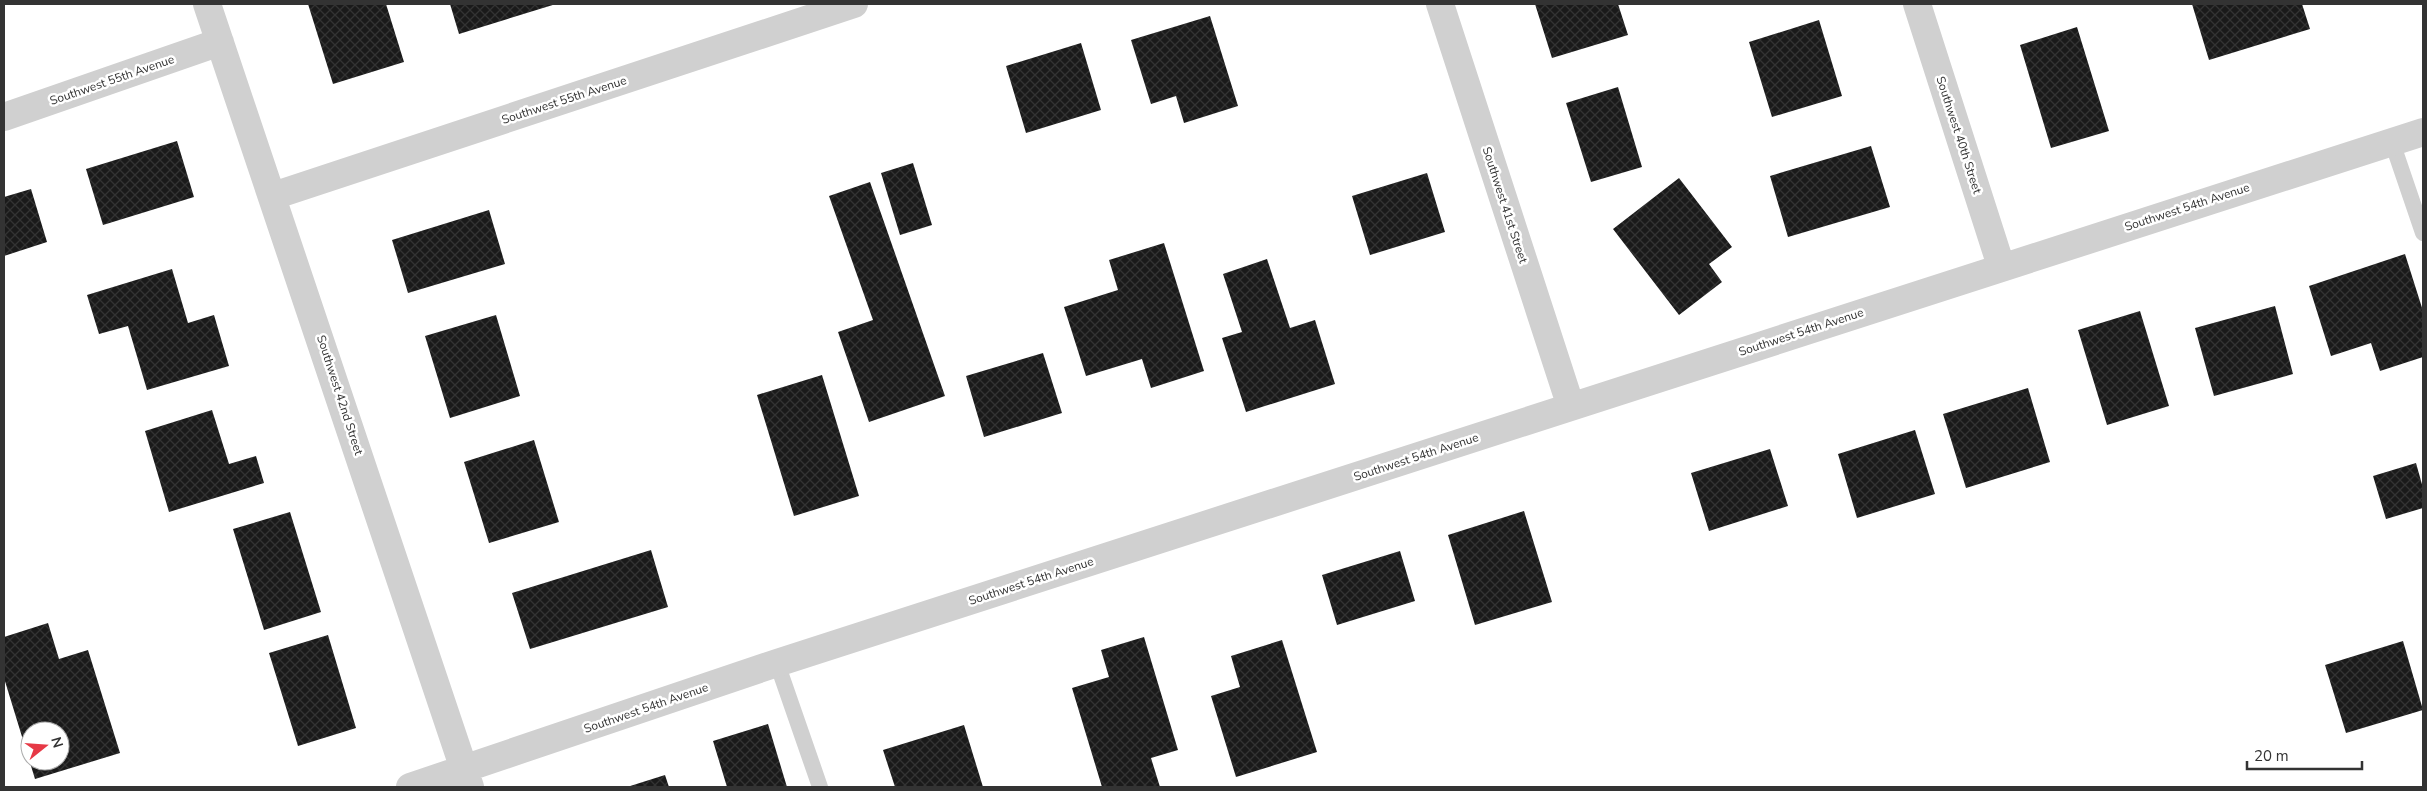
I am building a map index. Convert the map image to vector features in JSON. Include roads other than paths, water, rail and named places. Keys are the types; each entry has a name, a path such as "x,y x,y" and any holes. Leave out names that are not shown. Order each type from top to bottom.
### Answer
{"street":[{"name":"Southwest 42nd Street","path":"207,4 467,778"},
{"name":"Southwest 55th Avenue","path":"273,196 854,4"},
{"name":"Southwest 41st Street","path":"1440,4 1571,407"},
{"name":"Southwest 40th Street","path":"1918,4 2001,266"},
{"name":"Southwest 55th Avenue","path":"4,117 220,42"},
{"name":"Southwest 54th Avenue","path":"410,787 467,778 777,663 2001,266 2423,132"}],"lane":[{"path":"2392,142 2423,234"},
{"path":"777,663 820,787"}]}
